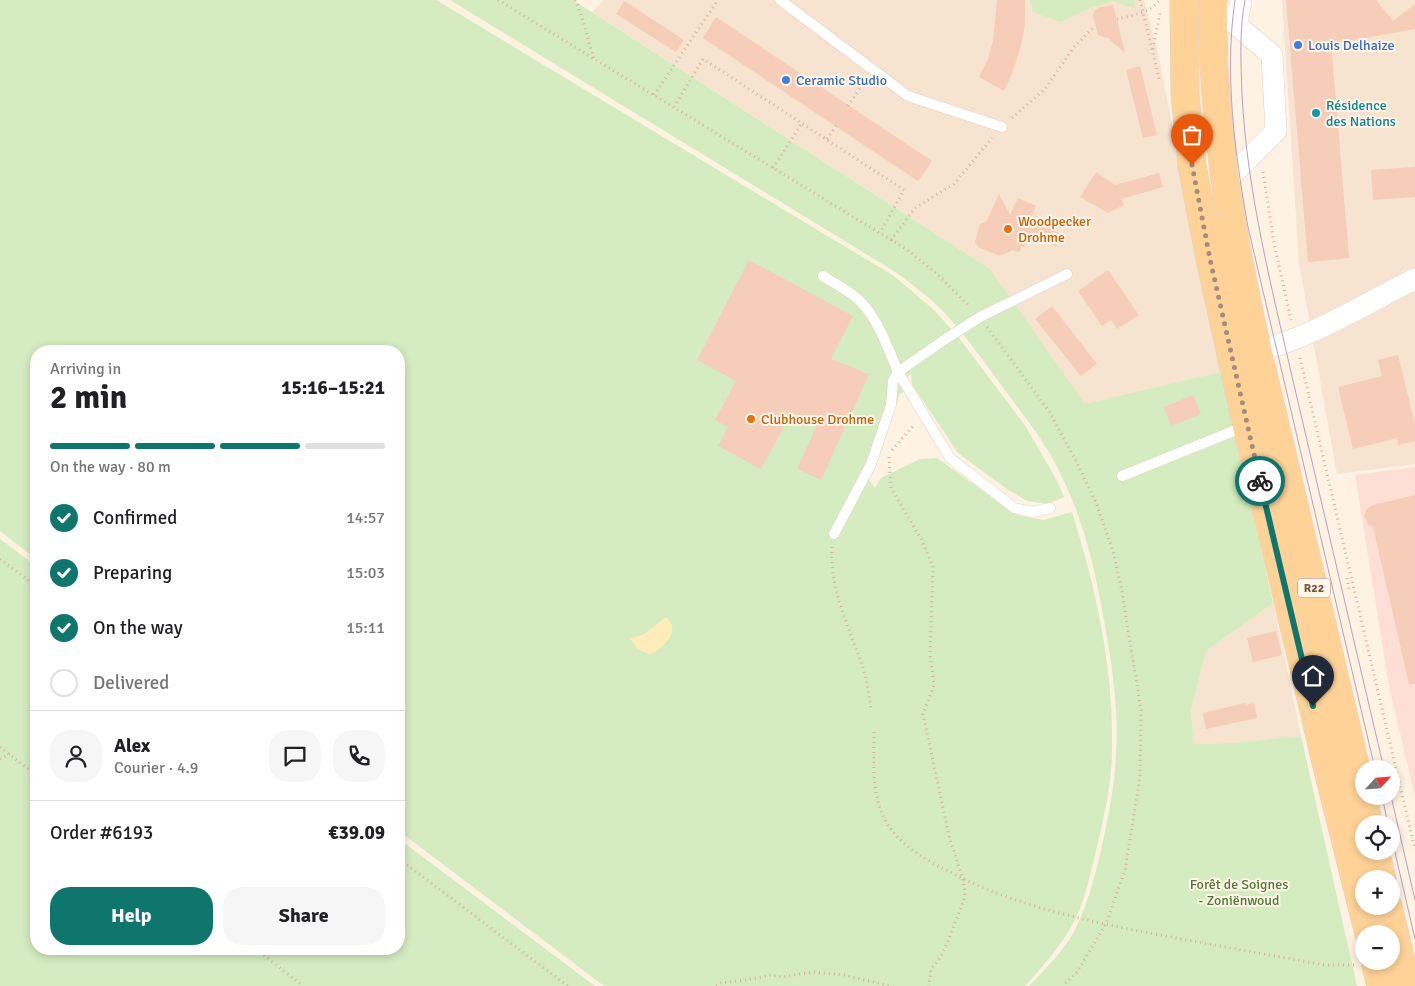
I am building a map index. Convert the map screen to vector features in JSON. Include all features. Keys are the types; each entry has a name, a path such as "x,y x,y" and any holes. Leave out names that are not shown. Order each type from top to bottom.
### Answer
{"main road":[{"name":"R22","path":"1184,0 1185,94 1192,165 1245,354 1367,815"},
{"name":"R22","path":"1213,4 1214,64 1225,182 1236,252 1245,354 1247,426 1326,762 1367,925"},
{"path":"1389,915 1398,982"},
{"path":"1378,970 1398,982"}],"street":[{"path":"1237,25 1241,0"},
{"path":"1213,4 1272,55 1276,131 1225,182"},
{"path":"1245,354 1295,338 1414,284"}],"lane":[{"path":"780,0 908,96 1002,127"},
{"path":"834,534 872,464 891,405 893,381 898,372 980,317 1067,274"},
{"path":"822,276 854,295 868,310 881,333 898,372 950,458 1014,508 1032,512 1050,508"},
{"path":"1122,476 1247,426"}],"path":[{"path":"575,0 582,16 594,59"},
{"path":"654,95 718,0"},
{"path":"1140,0 1161,86"},
{"path":"1117,20 1142,12 1157,4 1160,0"},
{"path":"1152,52 1160,0"},
{"path":"674,107 703,59 904,190 880,233"},
{"path":"848,106 873,70"},
{"path":"773,168 802,123"},
{"path":"826,139 836,126"},
{"path":"1259,149 1274,243 1295,338 1415,850"},
{"path":"923,414 889,453 891,488 921,539 933,566 930,654 934,685 924,714 950,836 966,892 948,942 940,958 931,969 929,986"},
{"path":"834,534 832,557 838,598 862,666 868,688 871,711"},
{"path":"0,559 30,582"},
{"path":"1347,578 1349,590"},
{"path":"874,732 874,788 884,818 892,830 922,857 963,880 992,892 1060,914 1126,929 1325,965 1355,964"},
{"path":"0,747 30,770"},
{"path":"0,759 10,754"},
{"path":"405,864 568,986"},
{"path":"264,955 303,986"},
{"path":"716,986 721,983 771,975 782,976 813,972 844,975 890,986"}],"shaded area":[{"path":"604,0 1144,0 1158,53 1221,372 1085,405 990,269 592,12"},
{"path":"1282,0 1415,0 1415,464 1337,474 1299,263"},
{"path":"1415,467 1415,797 1389,686 1355,475"},
{"path":"1273,603 1301,736 1231,743 1194,744 1191,711 1206,651"}],"green space":[{"path":"0,0 436,0 894,276 935,311 959,338 1026,427 1055,477 1064,497 1048,504 1027,501 1007,489 958,453 912,384 911,374 903,380 905,391 900,394 869,480 875,488 881,478 920,459 937,458 1017,515 1044,520 1072,512 1089,570 1102,630 1107,659 1112,720 1112,763 1106,803 1083,901 1076,919 1056,950 1025,986 604,986 405,836 405,345 30,345 30,554 0,531"},
{"name":"Forêt de Soignes - Zoniënwoud","path":"450,0 573,0 990,269 1085,404 1221,372 1273,603 1206,651 1191,711 1194,744 1231,743 1301,736 1357,986 1029,986 1067,943 1077,926 1085,906 1101,852 1113,787 1117,736 1114,682 1095,575 1075,507 1044,443 957,327 938,306 897,273"},
{"path":"1030,0 1133,0 1136,9 1113,1 1096,6 1060,22 1033,12"},
{"path":"0,539 30,562 30,955 405,955 405,844 595,986 0,986"}],"sand":[{"path":"666,617 671,623 672,634 665,644 650,655 638,649 630,639 644,634"}],"building":[{"path":"997,0 1025,0 1025,24 1021,46 1004,91 979,77 988,59 993,41"},
{"name":"Résidence des Nations","path":"1286,0 1376,0 1393,21 1415,4 1415,29 1331,44 1349,258 1308,262"},
{"path":"624,1 684,40 676,52 616,14"},
{"path":"1113,5 1125,53 1108,38 1098,35 1093,15 1094,11 1098,8"},
{"path":"716,17 932,161 918,181 703,38"},
{"path":"1140,66 1157,135 1143,138 1126,70"},
{"path":"1415,167 1415,197 1373,200 1371,170"},
{"path":"1096,172 1115,185 1159,173 1163,187 1121,199 1124,205 1108,213 1080,197"},
{"path":"999,194 1010,215 1018,198 1036,206 1030,220 1061,234 1056,246 1029,235 1024,247 1022,246 1019,252 1013,250 1000,256 978,247 975,242 980,224 987,221"},
{"path":"749,260 853,316 831,359 869,374 821,480 797,469 817,425 792,412 761,469 718,446 728,427 715,420 736,381 697,360"},
{"path":"1108,270 1139,315 1117,329 1111,320 1102,326 1078,291"},
{"path":"1052,306 1097,364 1081,376 1035,319"},
{"path":"1398,355 1415,424 1415,441 1398,445 1397,438 1353,449 1338,387 1382,376 1378,360"},
{"path":"1193,395 1201,414 1171,426 1164,407"},
{"path":"1415,495 1415,684 1409,684 1373,527 1368,525 1364,516 1366,510 1373,505"},
{"path":"1276,631 1282,655 1253,662 1247,638"},
{"path":"1246,703 1246,705 1254,703 1257,718 1206,729 1203,713"}],"tram line":[{"path":"1235,0 1231,57 1232,114 1248,227 1373,760"},
{"path":"1245,0 1241,35 1242,94 1249,168 1255,204 1277,313 1382,760"},
{"path":"1384,805 1386,815"},
{"path":"1393,805 1415,900"},
{"path":"1397,860 1415,939"}],"way so far":[{"path":"1192,165 1210,259 1260,481"}],"place":[{"name":"Louis Delhaize","path":"1298,45"},
{"name":"Ceramic Studio","path":"786,80"},
{"name":"Résidence des Nations","path":"1316,113"},
{"name":"Woodpecker Drohme","path":"1008,229"},
{"name":"Clubhouse Drohme","path":"751,419"}],"route":[{"path":"1260,481 1313,706"}]}
